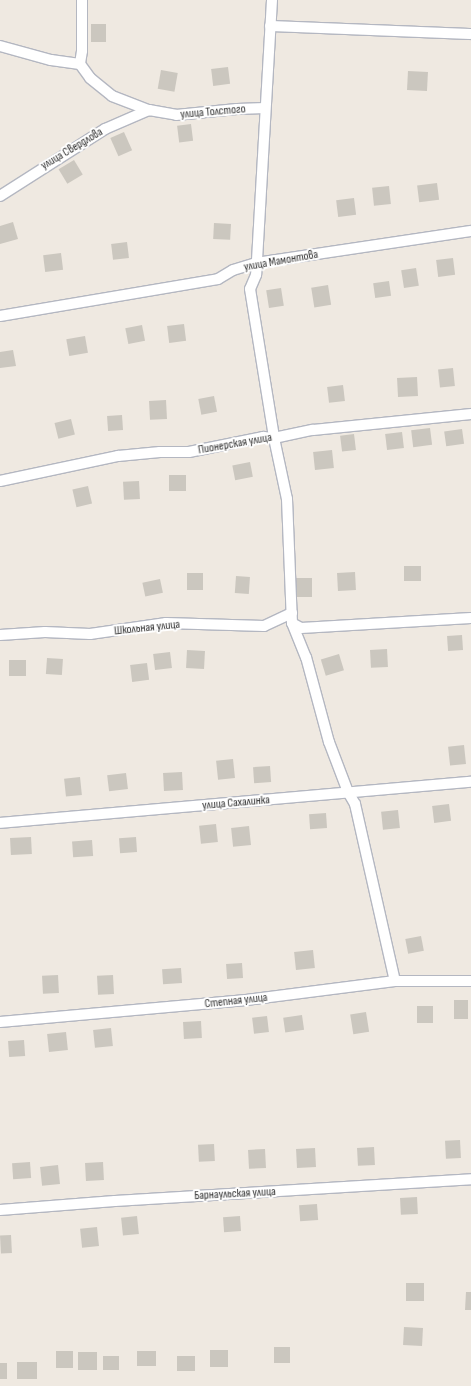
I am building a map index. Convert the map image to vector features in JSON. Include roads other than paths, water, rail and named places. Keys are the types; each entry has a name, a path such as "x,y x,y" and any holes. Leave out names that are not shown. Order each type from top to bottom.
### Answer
{"street":[{"path":"0,46 51,60 80,64 82,51 82,0"},
{"path":"272,0 256,275 250,289 274,438 287,499 292,618 306,657 329,742 348,792 356,804 395,981"},
{"path":"270,26 471,34"},
{"name":"улица Толстого","path":"80,64 90,78 112,96 148,110 176,115 237,108 266,108"},
{"name":"улица Свердлова","path":"0,196 105,129 148,110"},
{"name":"улица Мамонтова","path":"0,316 218,279 233,270 256,263 471,231"},
{"name":"Пионерская улица","path":"0,481 118,456 160,452 189,452 313,430 471,414"},
{"path":"292,618 301,628 471,618"},
{"name":"Школьная улица","path":"0,635 45,632 90,634 166,623 264,626 292,618"},
{"name":"улица Сахалинка","path":"0,823 471,782"},
{"name":"Степная улица","path":"0,1022 246,1000 395,981 471,981"},
{"name":"Барнаульская улица","path":"0,1210 115,1201 471,1179"}]}
